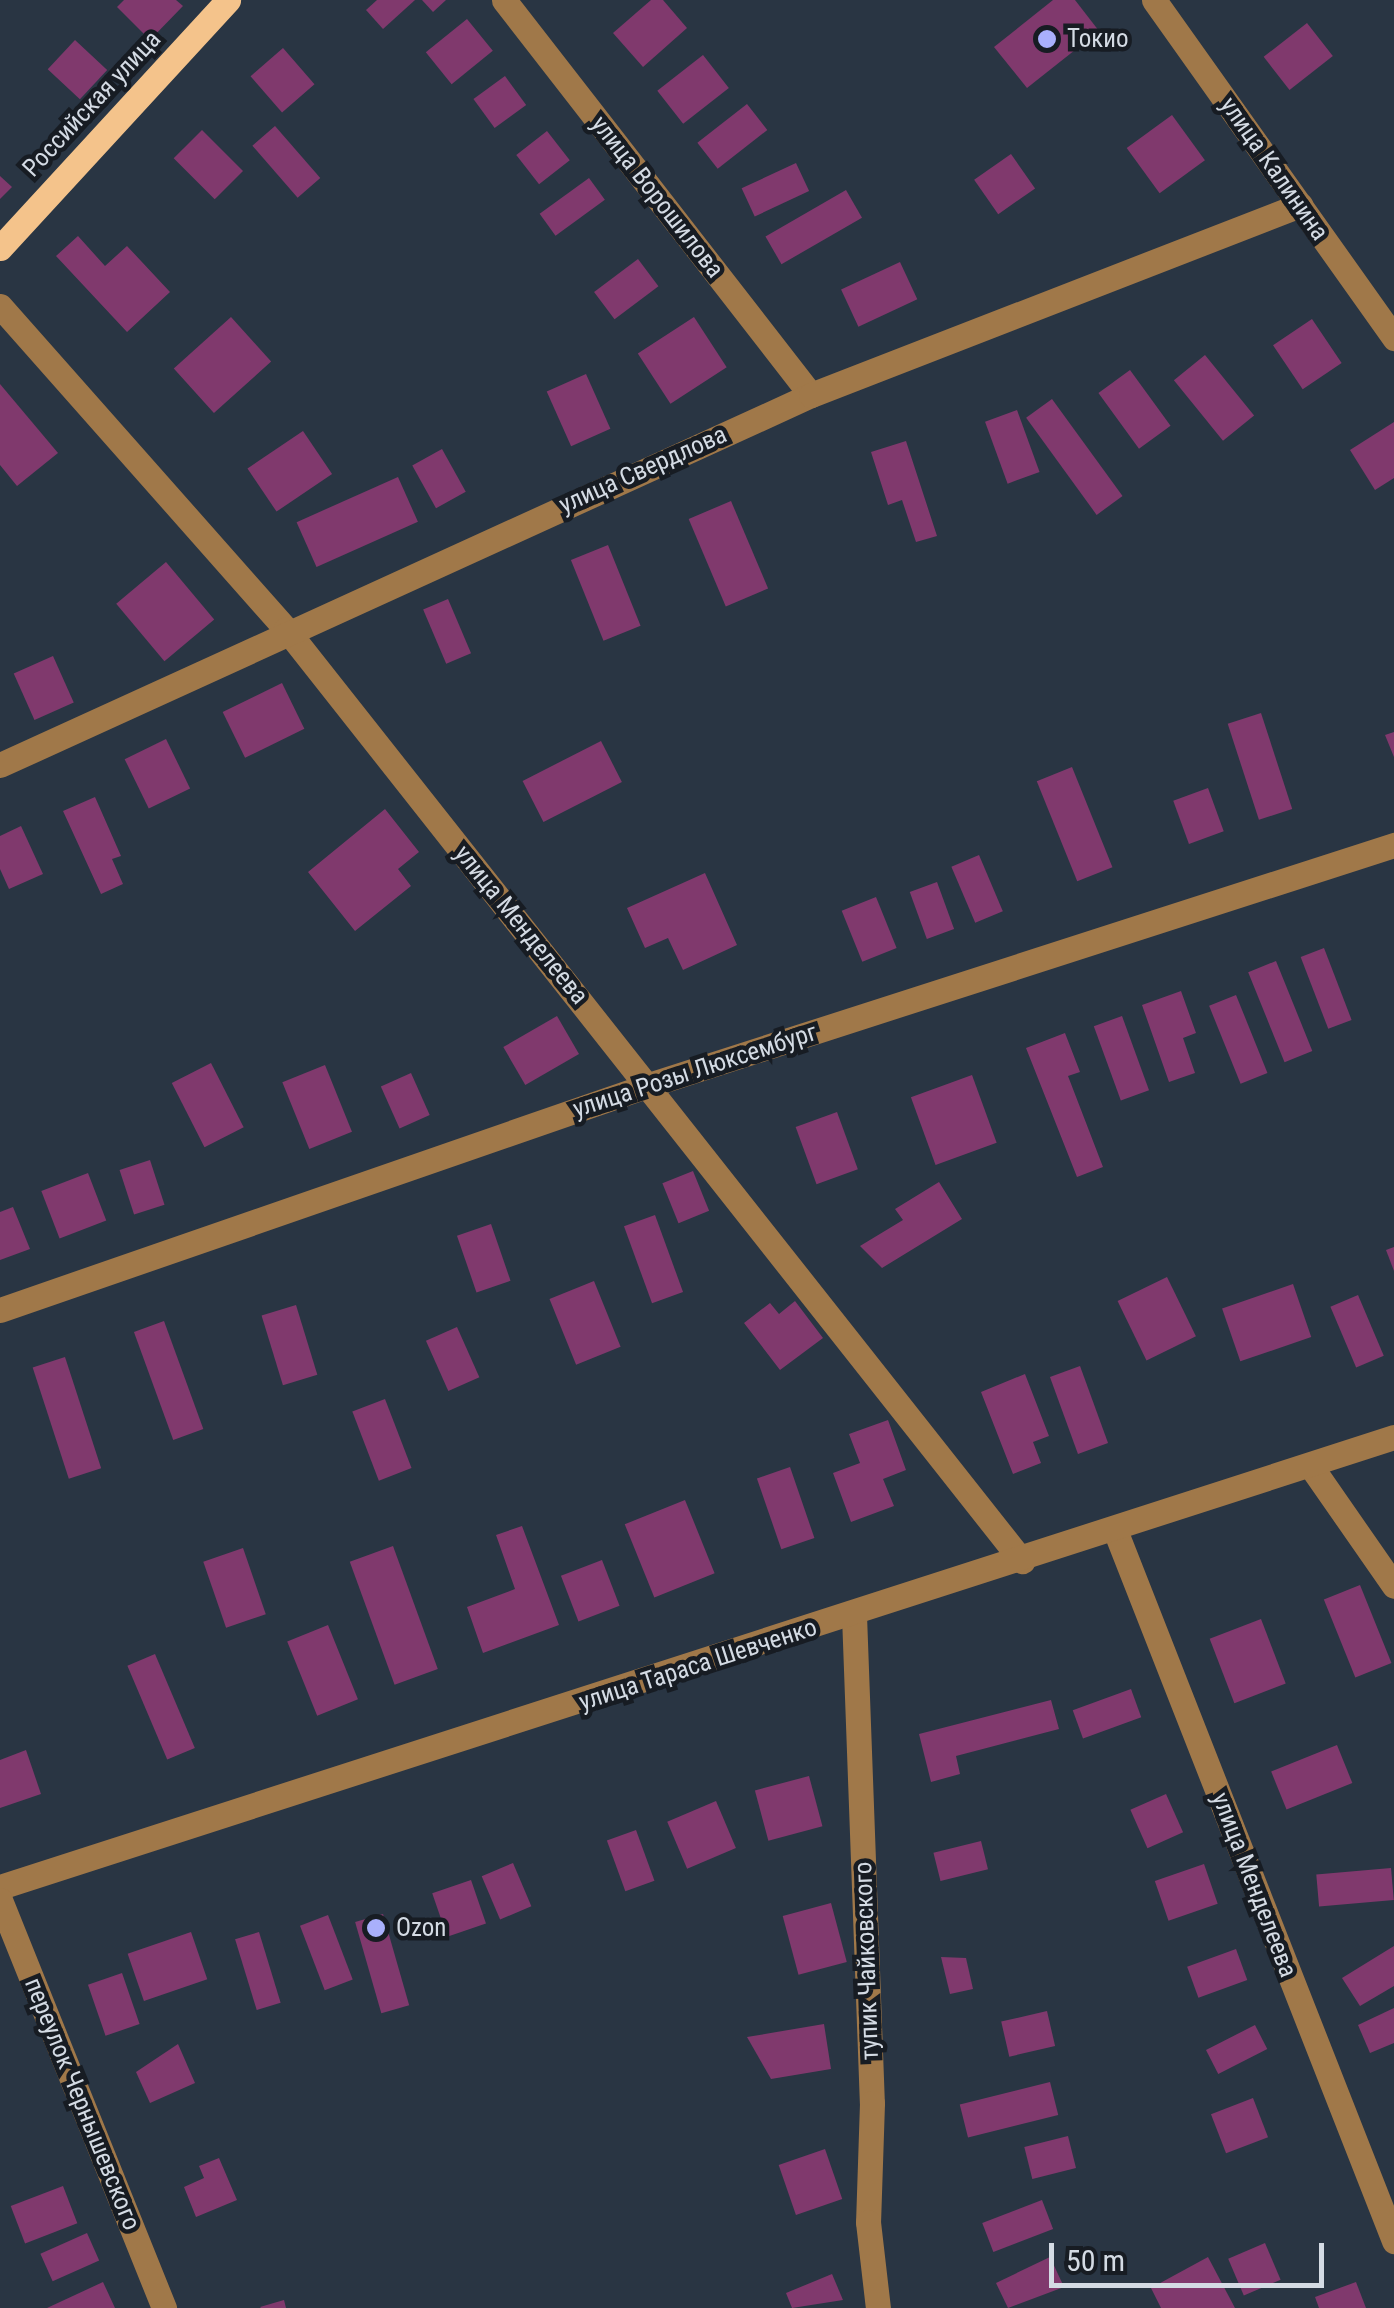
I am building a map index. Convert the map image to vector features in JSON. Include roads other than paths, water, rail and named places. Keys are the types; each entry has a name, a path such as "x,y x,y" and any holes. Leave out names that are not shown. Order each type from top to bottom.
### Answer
{"main road":[{"name":"Российская улица","path":"0,248 228,0"}],"street":[{"name":"улица Ворошилова","path":"504,0 811,394"},
{"name":"улица Калинина","path":"1154,0 1394,338"},
{"name":"улица Свердлова","path":"0,766 286,629 811,394 1300,205"},
{"name":"улица Менделеева","path":"0,306 286,629 1022,1561"},
{"name":"улица Розы Люксембург","path":"0,1310 649,1085 1394,845"},
{"name":"улица Тараса Шевченко","path":"0,1888 1022,1561 1394,1437"},
{"path":"1310,1465 1394,1586"},
{"name":"улица Менделеева","path":"1114,1530 1394,2241"},
{"name":"тупик Чайковского","path":"854,1614 872,2102 868,2222 878,2308"},
{"name":"переулок Чернышевского","path":"0,1900 164,2308"}],"place":[{"name":"Токио","path":"1047,39"},
{"name":"Ozon","path":"376,1928"}]}
